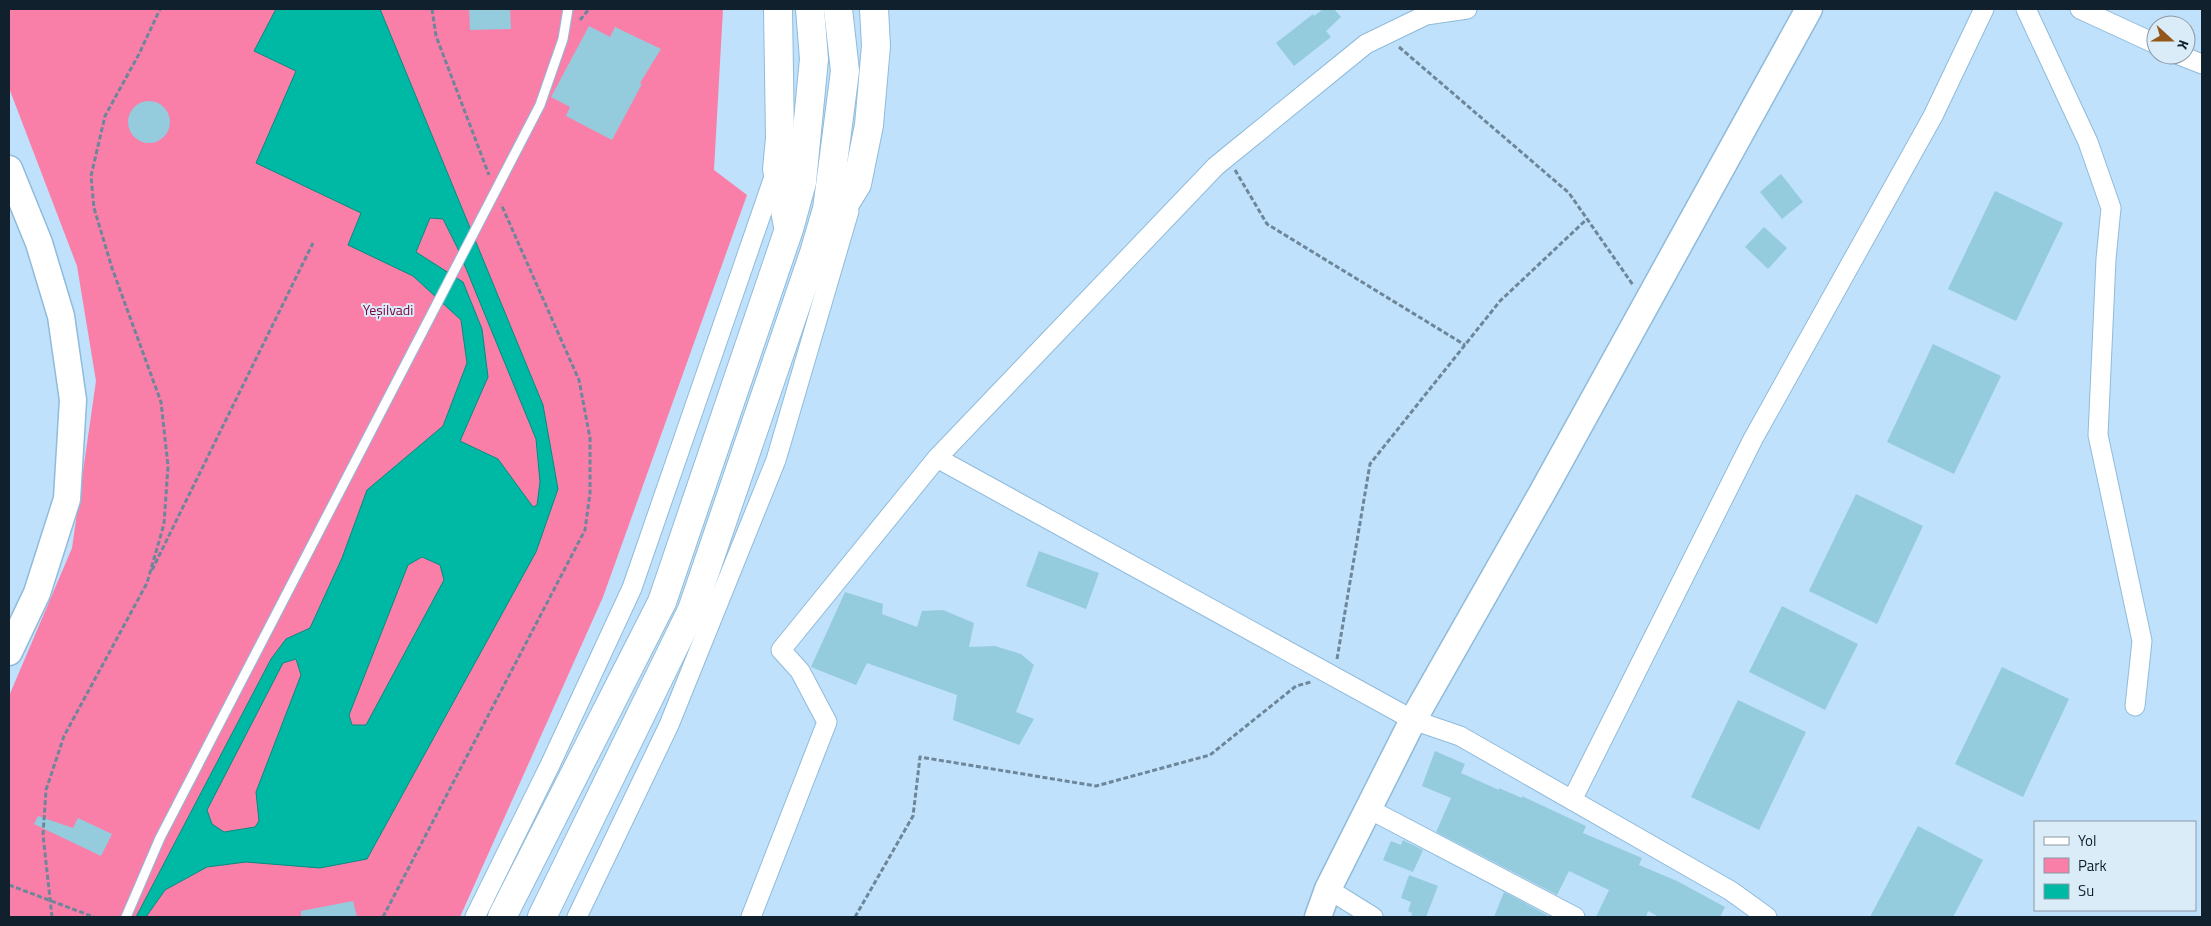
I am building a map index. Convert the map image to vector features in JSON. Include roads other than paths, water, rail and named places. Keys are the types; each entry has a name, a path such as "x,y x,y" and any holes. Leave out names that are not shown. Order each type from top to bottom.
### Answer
{"main road":[{"path":"778,9 780,138 777,170 789,230"},
{"path":"502,917 662,602 789,230 803,173 814,59 810,9"},
{"path":"542,917 692,610 814,254 827,209 845,72 838,9"},
{"path":"814,254 857,184 869,125 876,46 874,9"}],"street":[{"path":"751,917 827,722 800,672 781,650 937,458 1227,157 1366,44 1426,15 1467,9"},
{"path":"1318,917 1328,889 1413,720 1809,9"},
{"path":"1572,800 1753,439 1933,116 1984,9"},
{"path":"2026,9 2088,142 2111,208 2106,260 2098,435 2142,641 2135,706"},
{"path":"2080,9 2146,39"},
{"path":"9,169 39,244 61,316 73,400 67,499 37,594 9,652"},
{"path":"475,917 550,764 632,588 777,170"},
{"path":"577,917 669,725 776,460 857,184"},
{"path":"937,458 1413,720 1460,736 1731,891 1747,911 1767,917"},
{"path":"1368,808 1575,917"},
{"path":"1328,889 1373,917"}],"lane":[{"path":"126,917 160,838 433,316 540,105 563,39 568,9"}],"water":[{"path":"276,9 380,9 543,405 558,489 536,552 367,859 320,868 246,862 207,867 165,890 146,917 136,917 271,659 286,639 310,628 342,558 367,490 443,426 467,363 461,320 413,276 348,245 361,213 256,163 296,71 254,51","holes":["430,218 443,219 458,249 536,439 540,482 537,505 533,507 498,459 460,441 488,377 482,329 463,282 416,252","422,557 440,565 444,580 366,725 352,725 349,715 408,565","296,659 301,675 256,792 259,821 255,827 224,832 212,824 207,810 283,663"]}],"park label":[{"name":"Yeşilvadi","path":"388,310"}]}
